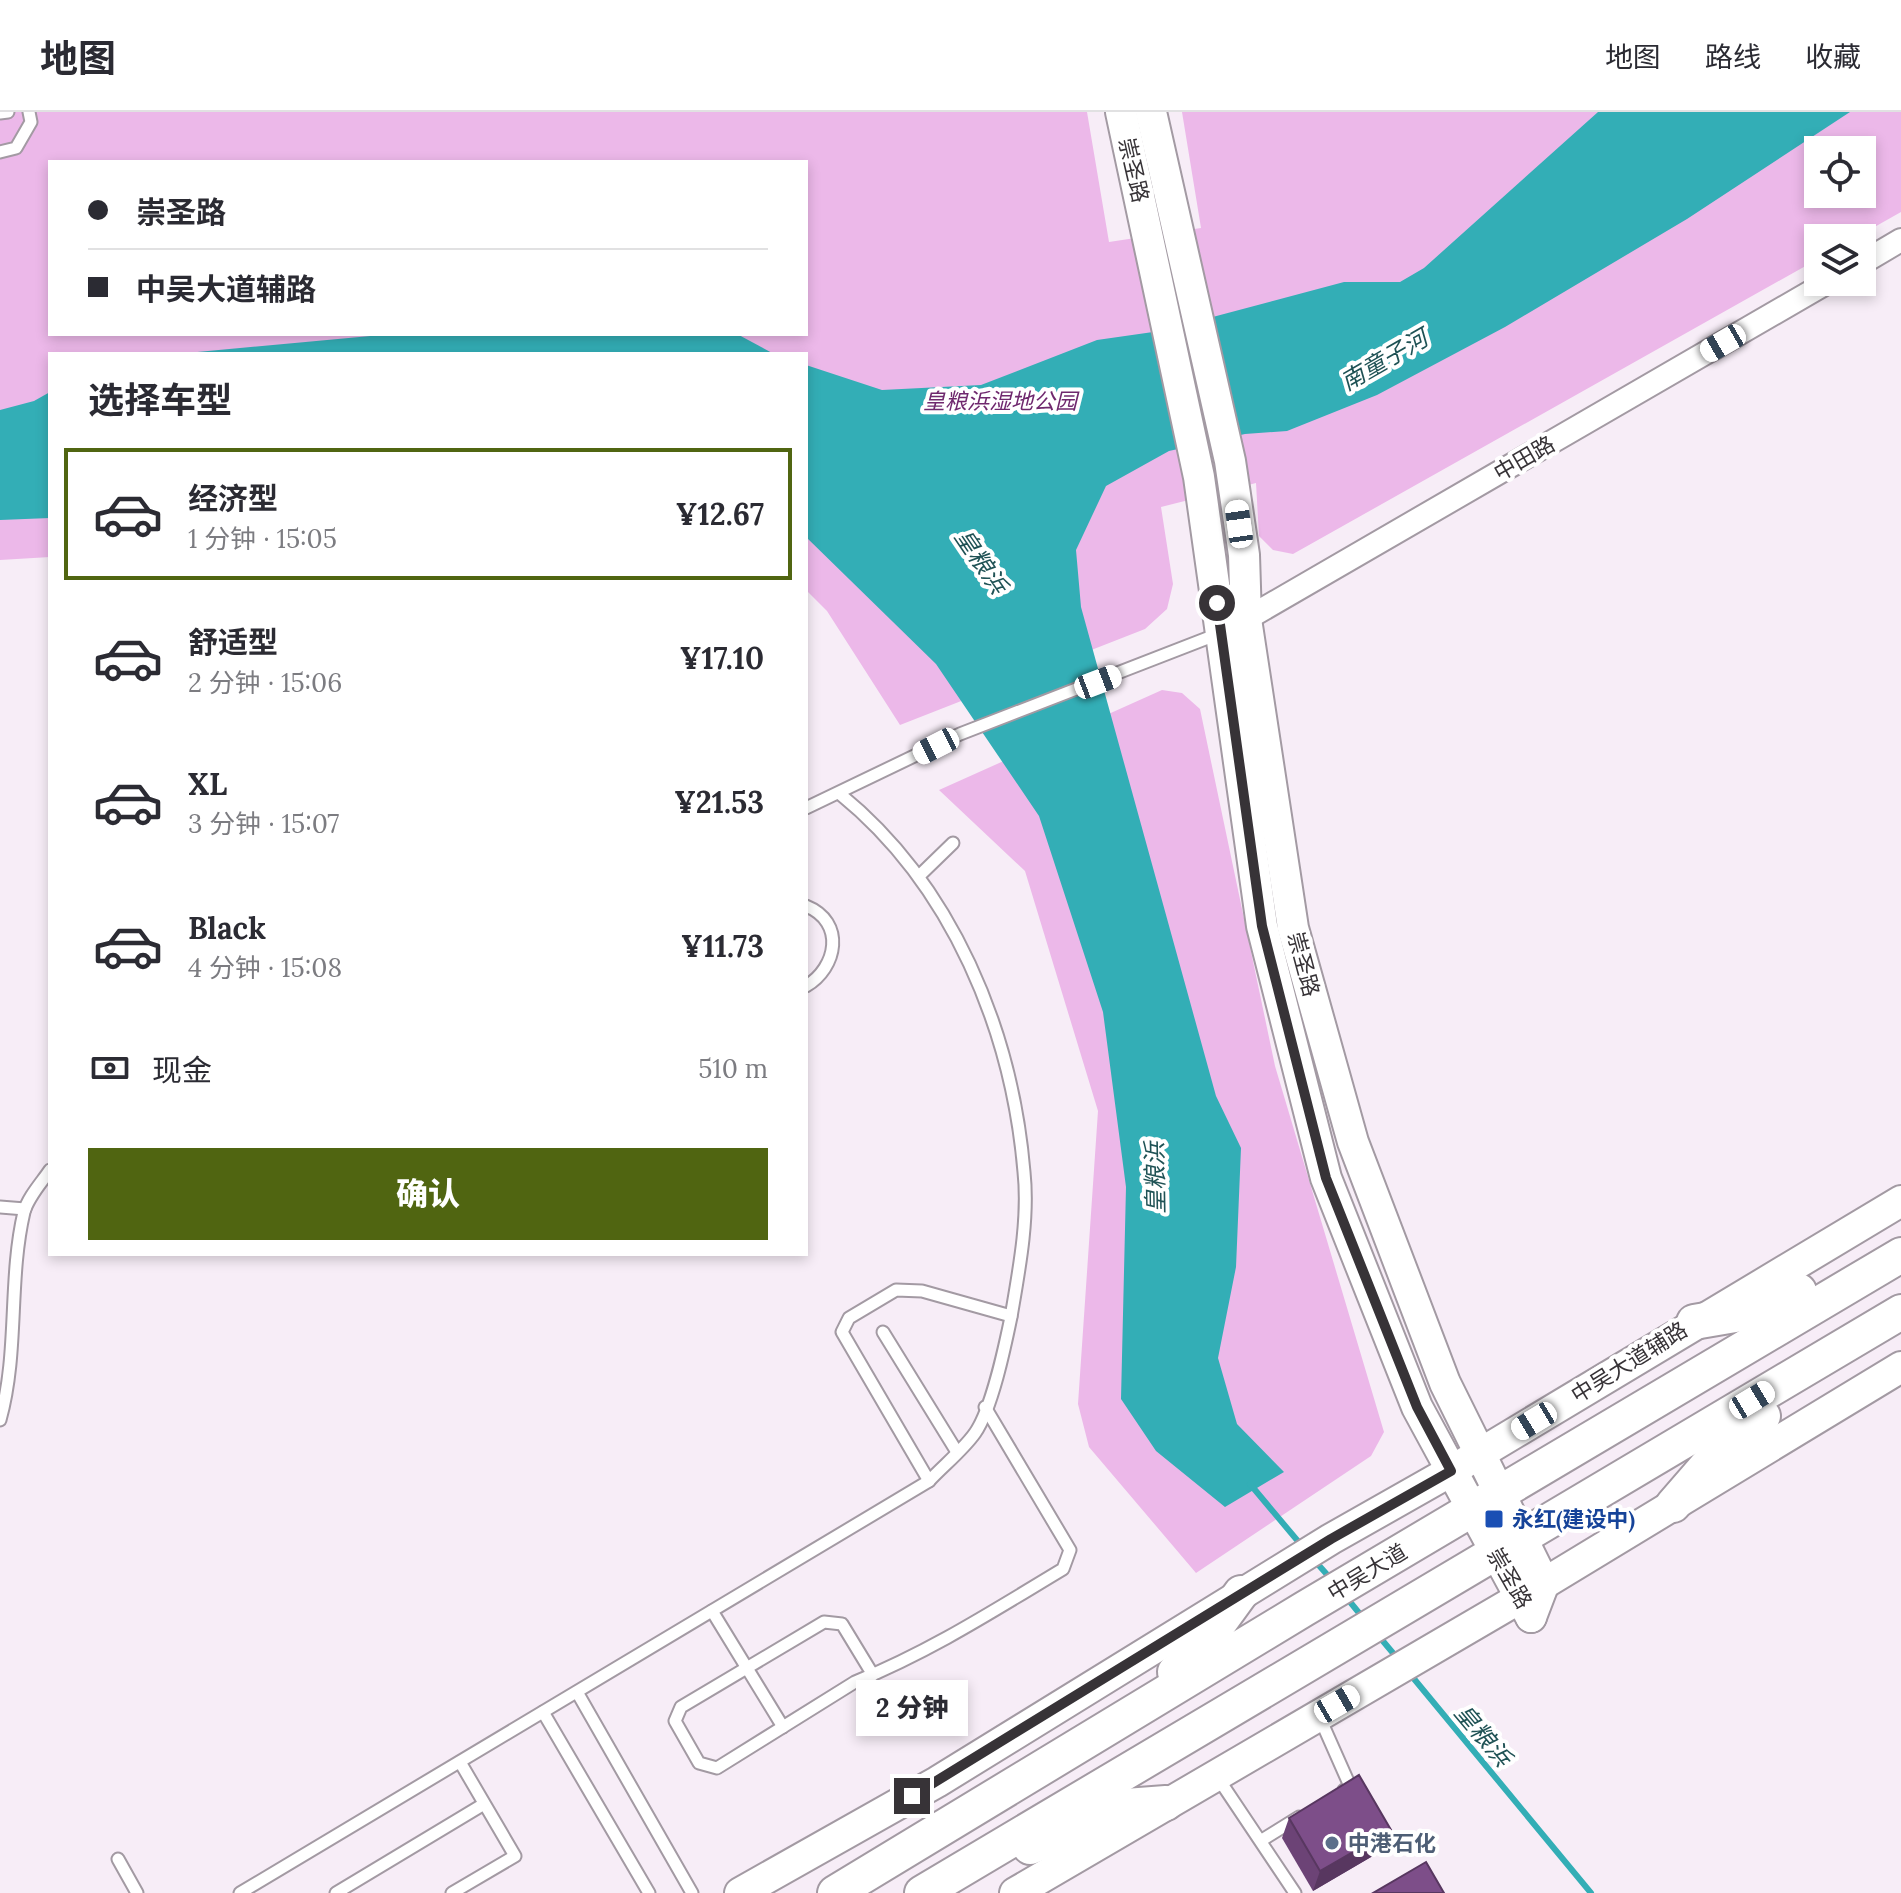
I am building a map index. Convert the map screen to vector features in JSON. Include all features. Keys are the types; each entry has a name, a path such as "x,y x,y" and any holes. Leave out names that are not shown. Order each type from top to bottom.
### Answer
{"main road":[{"name":"崇圣路","path":"1121,112 1199,477 1215,573 1219,634 1230,686 1262,926 1326,1178 1417,1407 1451,1471 1485,1501 1532,1590"},
{"name":"崇圣路","path":"1151,112 1179,223 1230,461 1244,555 1246,619 1293,928 1353,1142 1445,1383 1480,1454 1485,1501"},
{"name":"中吴大道辅路","path":"740,1893 937,1782 1331,1539 1480,1454 1694,1322 1901,1201"},
{"path":"1694,1322 1770,1309 1809,1285 1887,1263"},
{"name":"中吴大道","path":"835,1893 1304,1609 1887,1263"},
{"path":"1673,1505 1738,1430 1841,1372 1891,1318"},
{"path":"922,1893 1891,1318"},
{"path":"1015,1893 1532,1590 1901,1367"},
{"path":"1135,1711 1201,1648 1255,1585"},
{"path":"972,1864 1051,1841 1126,1806 1166,1803"}],"street":[{"path":"1876,255 1901,240"},
{"name":"中田路","path":"1219,634 1804,296"}],"lane":[{"path":"0,113 8,112"},
{"path":"0,152 16,148 31,122 29,112"},
{"path":"808,807 960,734 1219,634"},
{"path":"240,1893 929,1481 976,1431 1004,1352 1020,1264 1025,1173 1005,1062 981,985 919,876 863,813 840,794"},
{"path":"919,876 953,843"},
{"path":"808,907 823,917 834,941 828,968 808,984"},
{"path":"0,1420 10,1382 14,1290 25,1209 48,1173"},
{"path":"0,1207 25,1209"},
{"path":"929,1481 842,1332 849,1318 896,1290 922,1291 1011,1316"},
{"path":"883,1332 957,1452"},
{"path":"873,1675 842,1624 824,1622 681,1707 675,1721 699,1763 717,1768 873,1675 920,1655 1063,1569 1070,1550 985,1407"},
{"path":"712,1611 783,1727"},
{"path":"577,1692 692,1893"},
{"path":"543,1712 649,1893"},
{"path":"1318,1715 1350,1786 1337,1794"},
{"path":"452,1893 515,1856 460,1762"},
{"path":"1215,1774 1295,1893"},
{"path":"336,1893 484,1804"},
{"path":"1262,1840 1312,1809"},
{"path":"118,1859 137,1893"}],"green space":[{"name":"皇粮浜湿地公园","path":"0,112 1087,112 1109,242 1201,228 1182,112 1901,112 1901,212 1876,226 1804,224 1804,267 1293,554 1273,550 1259,536 1256,483 1161,507 1173,584 1167,609 1145,629 900,725 827,611 808,592 808,352 48,352 48,557 0,560"},
{"path":"1162,690 1182,693 1200,709 1275,1066 1384,1432 1371,1456 1196,1573 1089,1447 1078,1404 1098,1111 1025,871 939,790"}],"water":[{"name":"南童子河","path":"1598,112 1850,112 1813,136 1804,136 1804,142 1687,219 1505,327 1377,395 1287,431 1245,434 1169,451 1106,486 1076,550 1081,607 1216,1096 1241,1148 1236,1267 1218,1358 1237,1424 1284,1472 1225,1507 1156,1451 1121,1399 1126,1187 1103,1012 1039,816 936,664 808,539 808,366 882,390 981,385 1097,340 1160,331 1344,282 1400,282 1424,268"},
{"path":"370,336 741,336 770,352 198,352"},
{"path":"48,393 48,518 0,520 0,410 34,401"}],"building":[{"name":"中港石化","path":"1359,1775 1391,1830 1320,1871 1289,1818"},
{"path":"1426,1862 1444,1893 1373,1893"}],"waterway":[{"name":"皇粮浜","path":"1250,1484 1302,1546"},
{"name":"皇粮浜","path":"1315,1561 1331,1579"},
{"name":"皇粮浜","path":"1346,1597 1364,1619"},
{"name":"皇粮浜","path":"1377,1634 1398,1659"},
{"name":"皇粮浜","path":"1410,1674 1591,1893"}],"place":[{"name":"永红(建设中)","path":"1494,1519"},
{"name":"中港石化","path":"1332,1843"}],"route":[{"path":"912,1796 1241,1593 1451,1471 1417,1407 1326,1178 1262,926 1217,603"}]}
